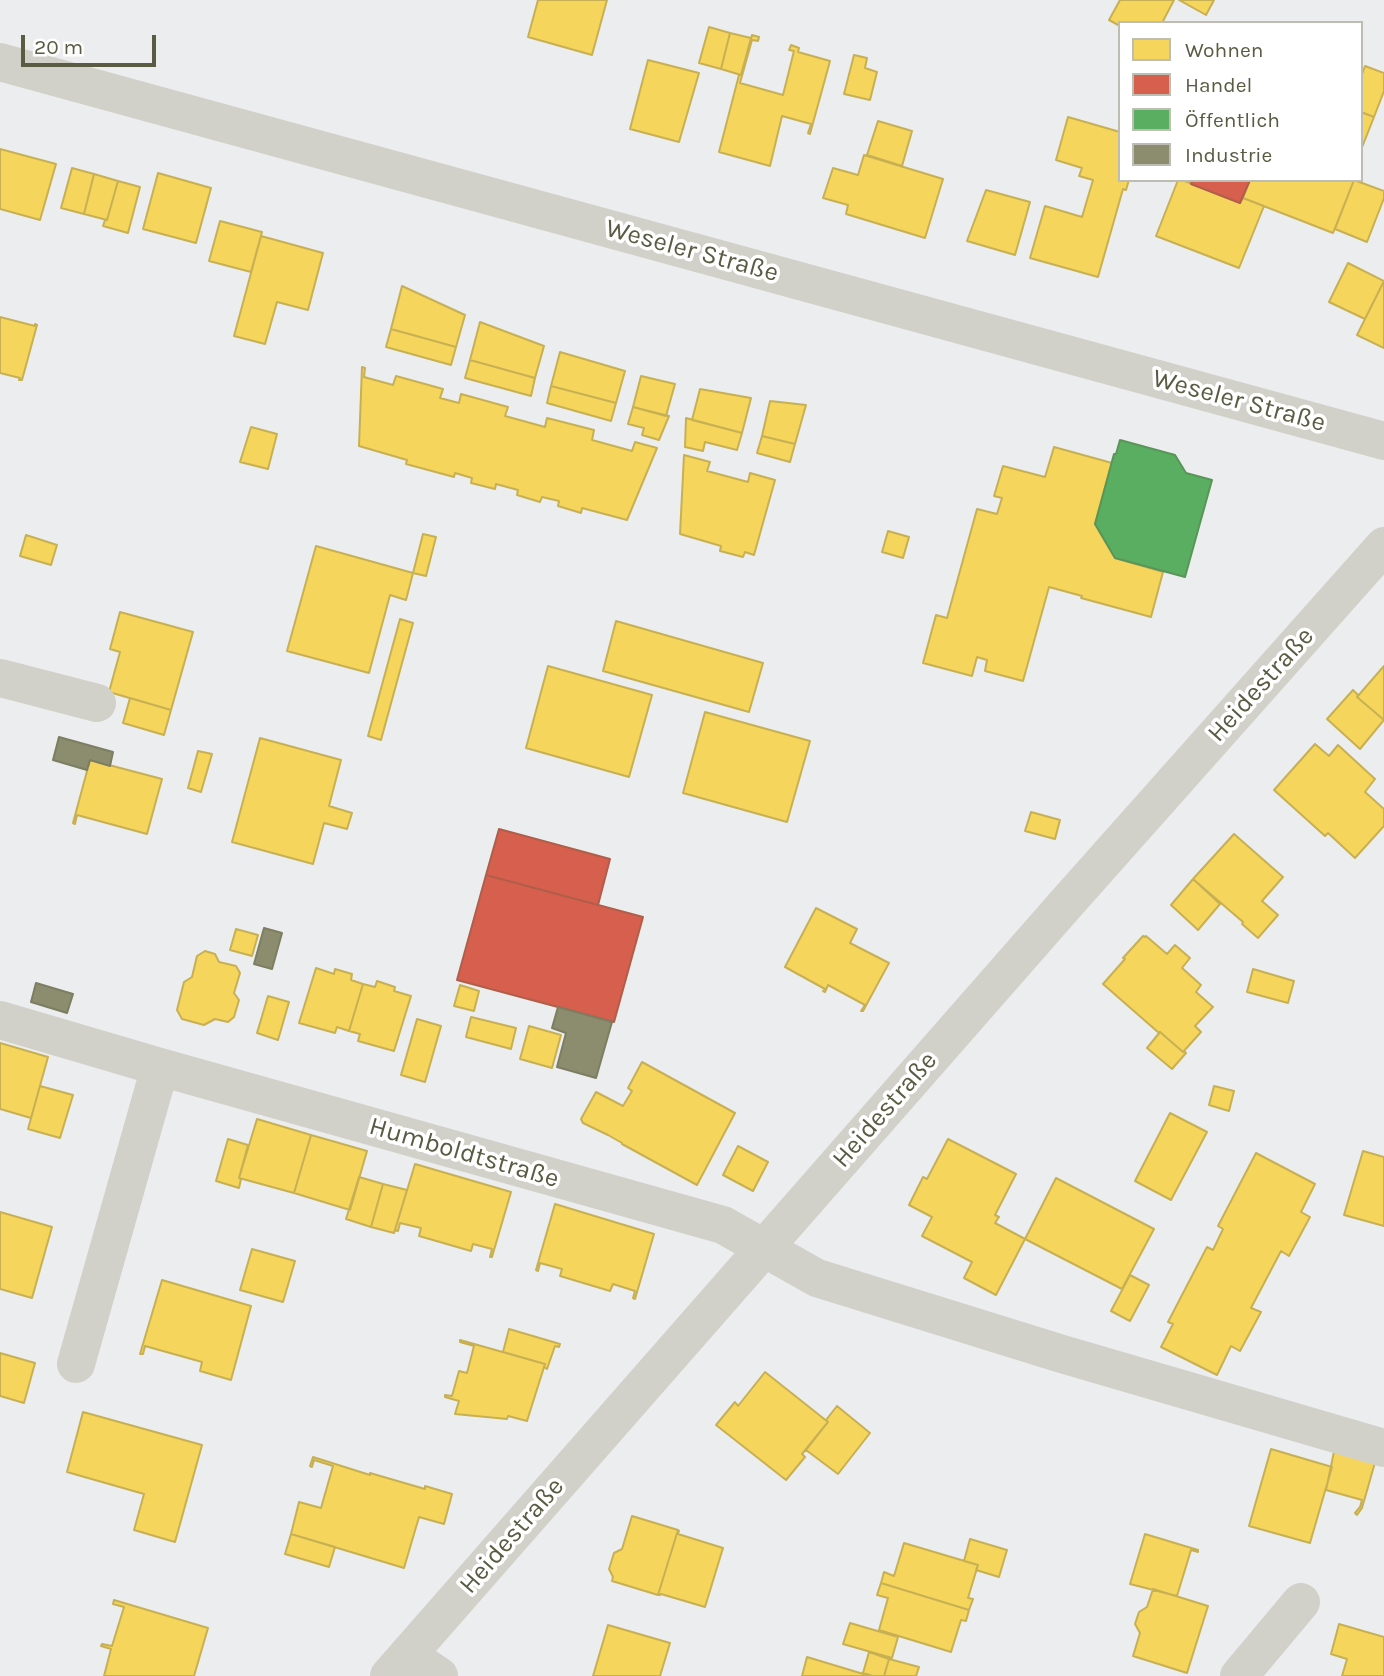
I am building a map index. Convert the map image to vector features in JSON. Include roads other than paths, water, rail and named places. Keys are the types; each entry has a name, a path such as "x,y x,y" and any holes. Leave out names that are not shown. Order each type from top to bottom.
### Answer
{"street":[{"name":"Weseler Straße","path":"0,62 1384,441"},
{"name":"Heidestraße","path":"399,1665 1384,546"},
{"path":"0,678 97,703"},
{"name":"Humboldtstraße","path":"0,1020 160,1068 723,1225 817,1278 1075,1358 1384,1448"},
{"path":"76,1364 160,1068"},
{"path":"1239,1676 1301,1602"},
{"path":"399,1665 439,1676"}]}
